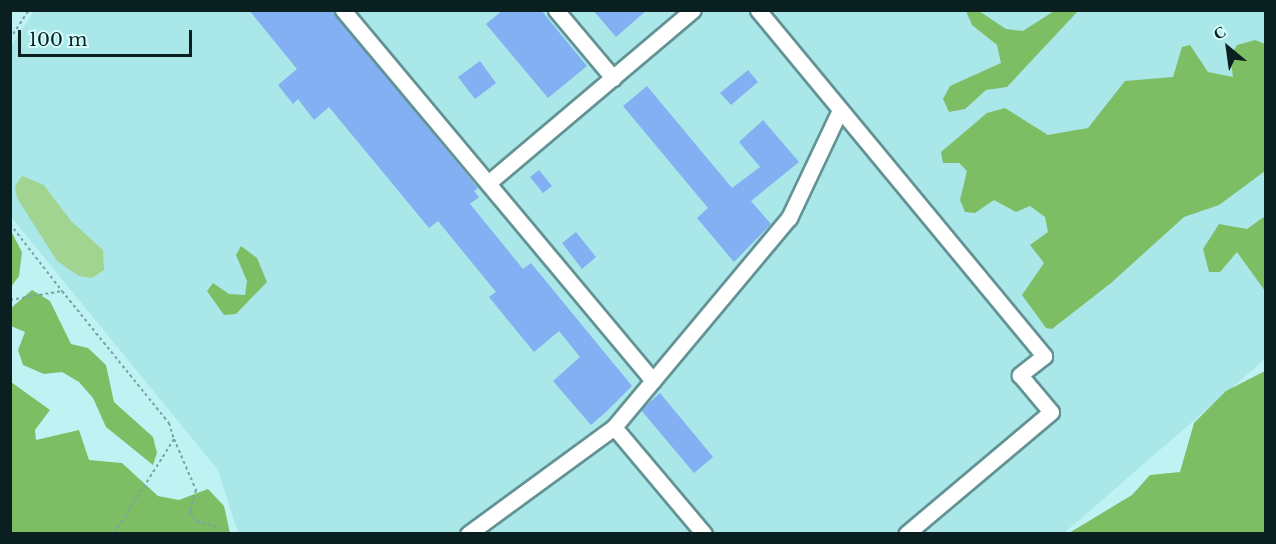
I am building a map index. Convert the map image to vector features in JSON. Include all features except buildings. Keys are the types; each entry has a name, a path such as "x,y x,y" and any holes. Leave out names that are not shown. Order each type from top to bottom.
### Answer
{"lane":[{"path":"343,10 653,381"},
{"path":"556,10 613,78"},
{"path":"488,183 693,10"},
{"path":"758,10 1044,356 1020,375 1051,412 906,534"},
{"path":"468,534 614,427 789,218 840,110"},
{"path":"614,427 704,534"}],"path":[{"path":"10,39 29,10"},
{"path":"10,224 169,423 196,490 190,512 196,521 228,530"},
{"path":"10,300 62,291"},
{"path":"114,534 174,439"}],"shaded area":[{"path":"35,10 1265,11 1265,359 1064,533 238,533 218,470 11,217 10,48"}],"green space":[{"path":"966,11 979,11 1006,29 1023,31 1054,11 1078,11 1007,87 986,90 965,109 949,112 943,99 950,86 1001,63 997,45 972,25"},
{"path":"1255,40 1265,44 1265,171 1219,205 1184,217 1111,283 1052,329 1046,328 1022,295 1044,263 1030,245 1048,232 1045,217 1030,206 1016,212 994,200 975,213 965,212 960,200 967,171 959,163 943,163 941,152 987,113 1005,108 1048,135 1088,128 1125,81 1173,77 1182,47 1190,45 1208,72 1233,77 1230,56 1237,45"},
{"path":"22,176 44,185 71,221 103,250 104,270 92,278 79,276 57,261 17,198 15,186"},
{"path":"1265,216 1265,291 1237,252 1220,272 1209,272 1203,249 1219,224 1247,229"},
{"path":"11,231 22,252 19,276 11,287"},
{"path":"241,246 257,258 267,282 236,314 224,315 207,291 213,283 229,294 245,295 247,281 236,255"},
{"path":"32,290 50,301 71,344 88,348 106,365 114,402 153,437 157,453 153,465 106,427 93,398 79,382 62,372 44,374 23,365 18,350 25,332 11,326 11,308"},
{"path":"1265,371 1265,533 1069,533 1132,495 1150,475 1180,472 1194,423 1226,391"},
{"path":"11,382 50,410 35,430 36,440 79,430 89,460 122,463 158,496 179,500 208,489 224,506 230,533 11,533"}]}
